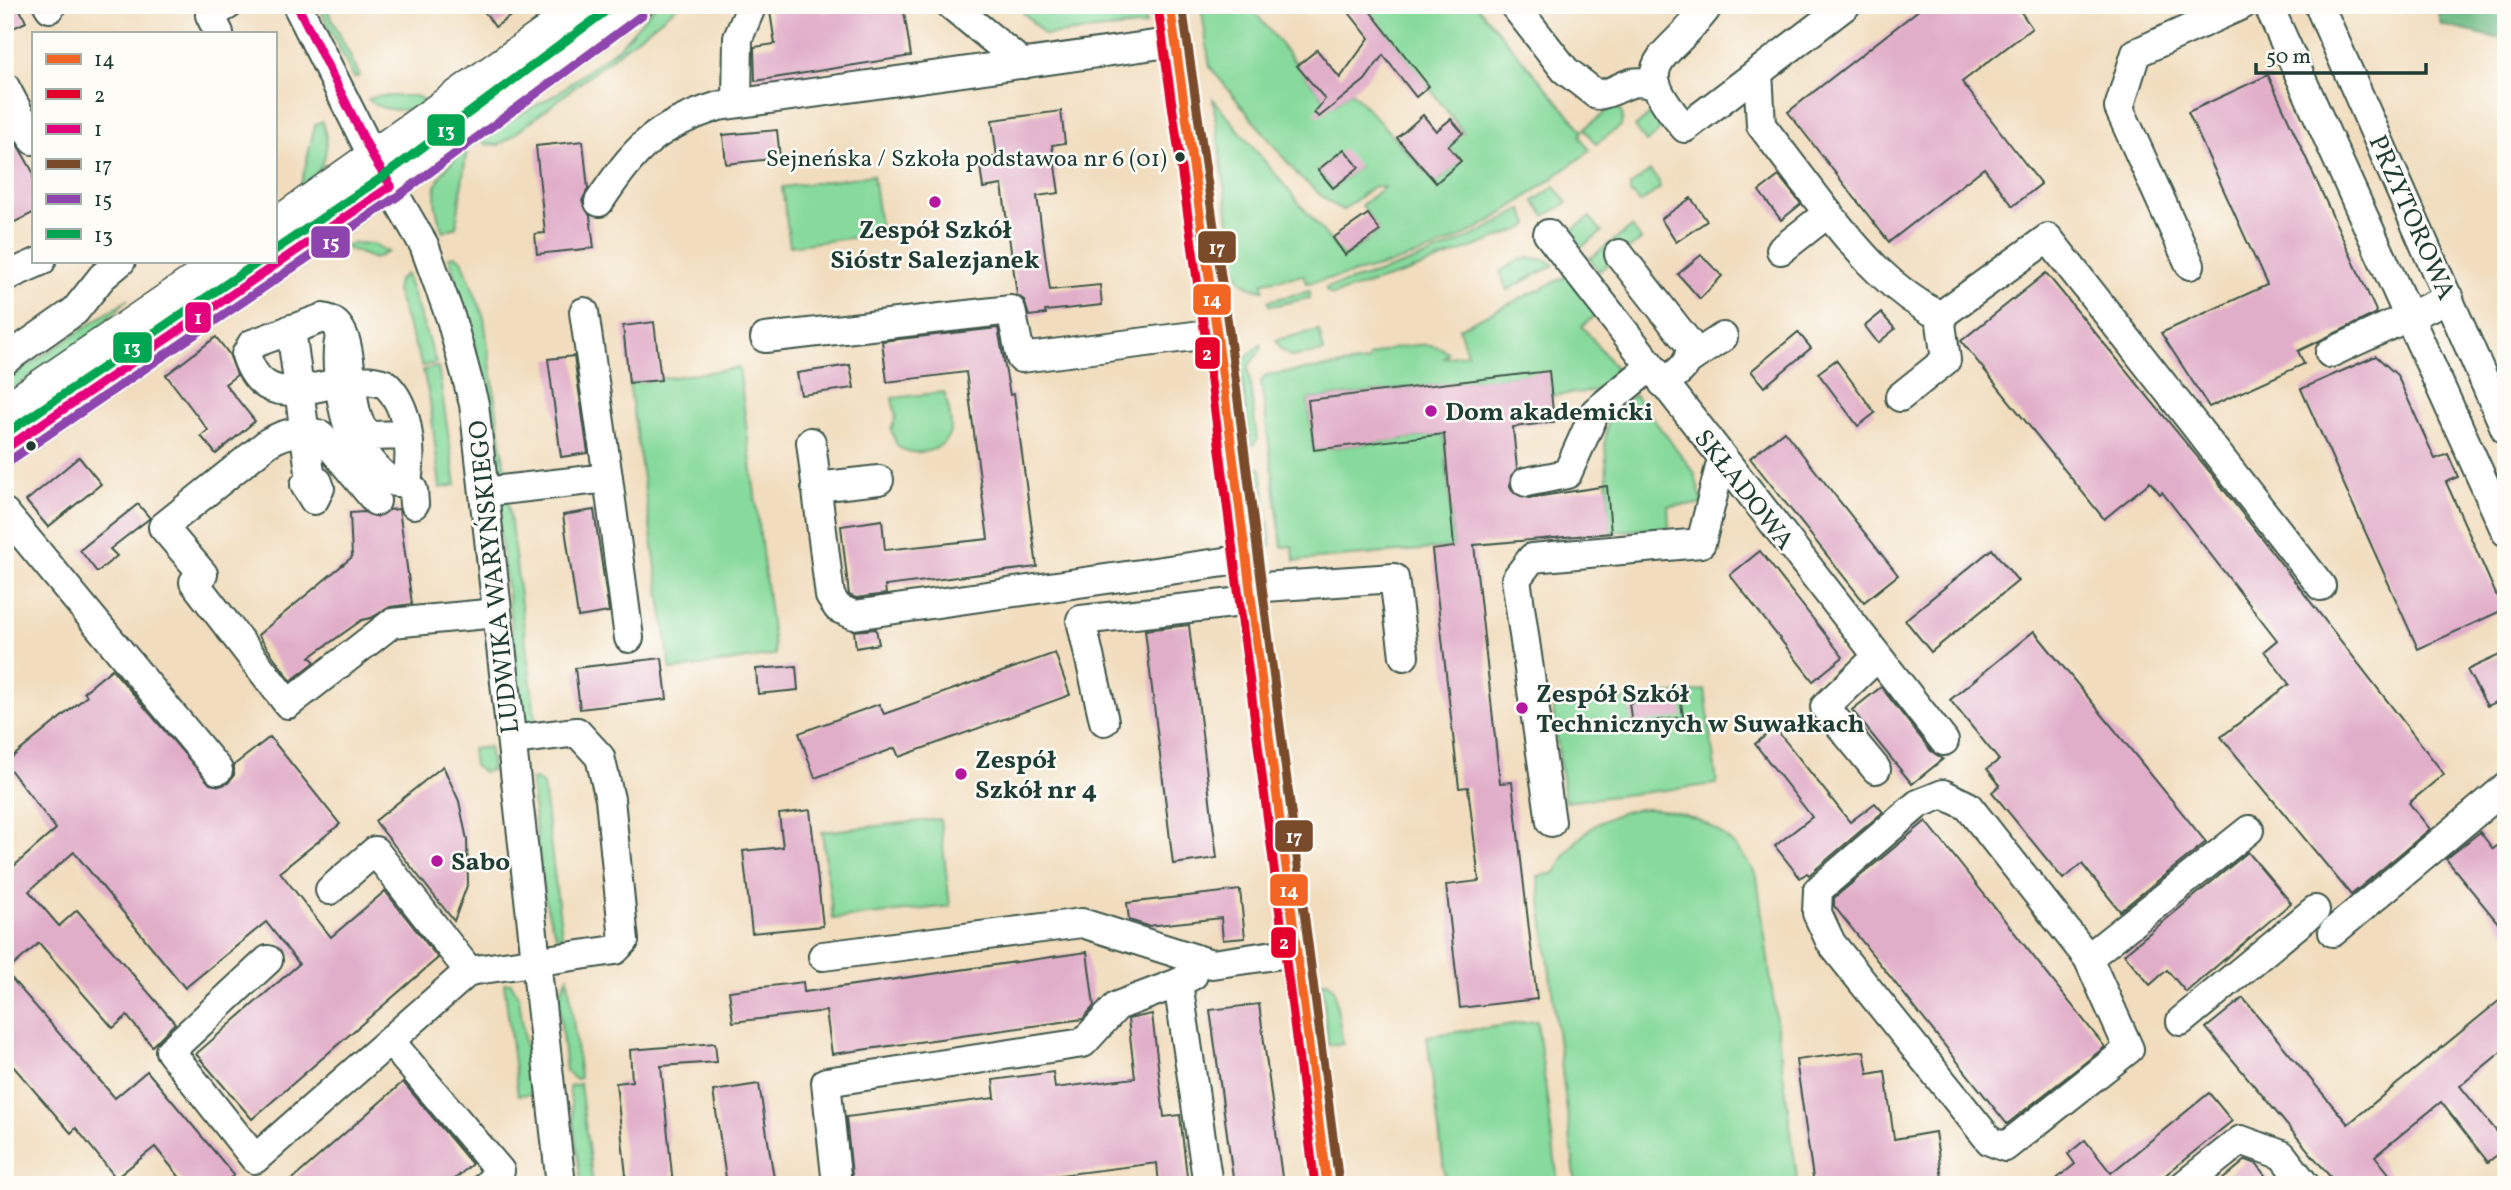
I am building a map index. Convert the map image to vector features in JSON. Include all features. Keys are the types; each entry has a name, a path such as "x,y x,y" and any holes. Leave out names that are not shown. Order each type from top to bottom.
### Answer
{"main road":[{"path":"276,227 383,173 587,5"},
{"path":"276,251 383,173 635,5"},
{"path":"5,412 225,262"},
{"path":"5,449 261,262"}],"street":[{"path":"218,32 210,15 228,5"},
{"name":"LUDWIKA WARYŃSKIEGO","path":"297,5 383,173 424,245 451,319 474,404 561,1185"},
{"path":"737,103 738,38 752,5"},
{"path":"951,5 1023,64"},
{"path":"1170,5 1217,333 1327,1185"},
{"path":"1514,5 1565,70 1597,95 1614,93 1625,83 1638,80 1654,85"},
{"path":"1704,5 1706,9 1695,24 1665,51 1655,66 1654,85 1666,106 1685,128 1846,5"},
{"path":"2190,265 2119,108 2136,53 2242,5"},
{"path":"2268,5 2409,318 2500,503 2506,532"},
{"name":"PRZYTOROWA","path":"2319,5 2506,430"},
{"path":"599,202 627,161 651,138 683,117 737,103 1175,42"},
{"path":"1758,72 1762,125 1864,259 1910,301 1940,316"},
{"path":"5,87 32,138"},
{"path":"1782,250 1828,213"},
{"name":"SKŁADOWA","path":"1548,234 1944,741"},
{"path":"1940,316 2048,238 2321,586"},
{"path":"1619,254 1691,346 1690,359"},
{"path":"5,277 39,262"},
{"path":"5,360 75,311 102,277 120,262"},
{"path":"2330,353 2449,299"},
{"path":"765,338 1011,310 1021,358 1217,333"},
{"path":"583,312 629,638"},
{"path":"1900,397 1947,360 1940,316"},
{"path":"291,329 252,344 246,355 249,365 267,388 278,392 347,383 381,382 391,389 403,413 386,444 385,479 410,492 409,466 386,444 354,426 347,383 347,345 338,324 323,317 291,329"},
{"path":"291,329 312,490"},
{"path":"1526,482 1567,474 1595,412 1656,375 1683,369 1690,359 1723,337"},
{"path":"376,501 321,435 305,432 285,433 269,442 163,527 203,574 194,582 288,704 392,623 497,613"},
{"path":"811,442 830,596 838,608 854,615 1245,559"},
{"path":"1551,822 1516,579 1532,558 1701,543 1722,459"},
{"path":"484,492 608,478"},
{"path":"817,487 879,480"},
{"path":"5,513 218,770"},
{"path":"1104,721 1081,620 1250,595 1282,584 1394,578 1404,656"},
{"path":"1876,769 1825,707 1877,657"},
{"path":"268,961 170,1051 255,1159 469,971 536,964 615,950 624,941 610,799 600,757 577,732 512,740"},
{"path":"2333,932 2505,788"},
{"path":"1943,794 1968,807 2088,958 2129,1049 2005,1147 1990,1141 1830,943 1816,913 1818,890 1918,804 1943,794"},
{"path":"2088,958 2249,830"},
{"path":"330,890 376,851 469,971"},
{"path":"2181,1021 2315,911"},
{"path":"823,956 1082,923 1212,964"},
{"path":"837,1185 826,1082 1083,1043 1117,1006 1178,983 1212,964 1296,952"},
{"path":"1178,983 1208,1185"},
{"path":"390,1041 500,1171 486,1185"},
{"path":"2184,1185 2241,1140 2283,1155 2305,1185"}],"green space":[{"path":"318,5 325,5 360,76 354,78"},
{"path":"656,5 679,5 510,138 499,145 485,144 481,137 558,93 619,47"},
{"path":"1016,5 1143,5 1146,25 1045,35"},
{"path":"1201,5 1249,5 1331,107 1351,91 1436,183 1460,161 1448,146 1463,132 1365,5 1476,5 1582,130 1580,137 1590,151 1519,202 1456,240 1393,263 1350,274 1307,283 1304,275 1263,282 1264,290 1258,289 1242,281 1235,266 1213,99 1344,257 1379,231 1362,205 1384,187 1374,186 1343,210 1332,204 1301,179 1210,67","holes":["1358,167 1333,188 1318,170"]},
{"path":"2436,5 2506,5 2506,40 2441,25"},
{"path":"378,96 416,96 424,100 417,109 391,109 368,99"},
{"path":"1616,104 1623,116 1621,126 1596,144 1584,129"},
{"path":"1658,107 1661,127 1656,135 1646,142 1635,127"},
{"path":"322,121 326,140 324,158 317,174 303,189 301,185 315,125"},
{"path":"467,148 456,227 443,232 436,205 437,185 447,167"},
{"path":"1650,171 1658,180 1660,188 1640,203 1630,193 1630,186"},
{"path":"873,175 881,234 790,246 782,187"},
{"path":"1555,186 1567,203 1545,216 1534,201"},
{"path":"1522,209 1529,224 1525,228 1405,273 1333,295 1326,291 1326,288 1403,265 1450,246"},
{"path":"1590,217 1602,232 1573,253 1569,244 1572,230"},
{"path":"1632,227 1641,240 1599,271 1590,258"},
{"path":"373,244 388,252 374,259 341,246"},
{"path":"456,256 462,260 484,318 507,485 497,483 475,347 449,257"},
{"path":"1519,260 1548,260 1554,265 1507,290 1500,272"},
{"path":"406,274 436,363 422,366 396,291 398,280"},
{"path":"1567,276 1596,315 1582,326 1619,372 1600,390 1551,396 1548,372 1308,400 1314,450 1444,434 1454,547 1295,561 1292,546 1282,547 1261,381 1266,375 1367,362 1369,357 1377,354 1410,346 1441,348 1448,353 1444,358 1467,354 1459,328"},
{"path":"1310,291 1310,298 1270,306 1268,301"},
{"path":"128,299 94,333 5,394 5,381"},
{"path":"1319,330 1324,352 1291,357 1280,348 1276,340"},
{"path":"1261,344 1262,348 1248,367 1257,440 1250,448 1241,368 1244,359"},
{"path":"438,367 456,485 440,488 430,401 423,370"},
{"path":"739,368 775,655 671,670 629,383"},
{"path":"944,392 951,426 944,442 930,451 921,452 904,450 897,446 891,429 896,417 892,398"},
{"path":"1635,395 1694,472 1703,504 1668,506 1669,527 1610,532 1605,442 1609,412"},
{"path":"1253,464 1261,469 1271,545 1266,552"},
{"path":"508,500 536,724 523,719 497,507"},
{"path":"1705,690 1717,784 1565,802 1553,708"},
{"path":"489,747 492,770 483,772 474,766 472,749"},
{"path":"536,779 543,785 563,943 555,932 544,892 531,780"},
{"path":"1636,809 1674,812 1707,824 1734,846 1757,877 1798,1185 1576,1185 1538,876 1555,873 1569,850 1598,823"},
{"path":"940,819 950,906 833,919 822,832"},
{"path":"568,977 580,1078 575,1079 566,1071 558,996"},
{"path":"1322,982 1328,982 1334,989 1343,1044 1328,1045"},
{"path":"504,983 511,983 519,997 531,1094 518,1095"},
{"path":"1537,1021 1558,1183 1446,1185 1427,1036"},
{"path":"580,1084 593,1185 581,1185 569,1086"}],"building":[{"path":"5,5 18,5 26,22 5,32"},
{"path":"480,5 526,5 495,27"},
{"path":"769,5 821,5 822,12 863,5 903,5 911,56 755,81 754,47 775,44"},
{"path":"1343,5 1365,5 1429,86 1416,97 1383,55 1365,80 1319,117 1314,113 1325,99 1297,66 1317,50 1340,78 1369,38"},
{"path":"1925,5 2016,5 2032,28 1962,82 2041,184 2013,206 1984,168 1889,242 1788,112"},
{"path":"2268,75 2377,313 2298,351 2304,364 2209,407 2161,333 2267,285 2188,112"},
{"path":"1061,111 1065,143 1052,145 1059,193 1037,196 1050,290 1100,285 1102,305 1045,311 1046,314 1029,316 1024,300 1017,295 1002,185 983,188 979,159 997,157 992,120"},
{"path":"1423,115 1436,131 1451,119 1463,133 1448,146 1461,161 1436,183 1397,138"},
{"path":"5,123 32,170 32,214 5,227"},
{"path":"777,130 780,158 726,164 723,135"},
{"path":"583,141 588,189 582,201 590,216 594,248 537,254 535,234 545,233 536,146"},
{"path":"1344,149 1359,167 1333,188 1318,170"},
{"path":"1779,176 1801,204 1781,220 1759,191"},
{"path":"1691,198 1707,221 1676,242 1661,219"},
{"path":"1368,214 1380,231 1345,255 1333,238"},
{"path":"1701,255 1722,276 1700,299 1678,274"},
{"path":"2046,273 2210,472 2444,774 2409,803 2430,829 2351,895 2221,737 2289,684 2264,651 2277,640 2162,492 2160,494 2150,482 2104,519 1961,341"},
{"path":"1881,313 1895,329 1878,343 1865,326"},
{"path":"654,322 661,380 629,383 623,326"},
{"path":"998,328 1010,395 1014,394 1037,567 885,586 886,594 856,598 849,595 841,526 882,520 885,550 988,539 966,372 887,382 882,341"},
{"path":"1798,332 1811,348 1764,387 1751,371"},
{"path":"216,337 229,354 237,375 225,384 255,421 216,454 201,436 208,430 166,375"},
{"path":"574,356 588,453 561,457 548,359"},
{"path":"2376,356 2397,375 2435,459 2448,454 2458,477 2446,482 2503,610 2418,649 2301,389"},
{"path":"1836,360 1875,413 1858,426 1818,373"},
{"path":"850,365 854,388 801,395 797,373"},
{"path":"1549,371 1554,422 1513,427 1517,469 1511,476 1510,486 1514,493 1529,498 1607,486 1611,533 1474,545 1500,783 1512,782 1537,999 1460,1008 1446,885 1479,881 1468,787 1459,788 1432,550 1454,547 1444,434 1314,450 1308,400"},
{"path":"1784,431 1898,575 1864,602 1750,458"},
{"path":"79,457 101,484 48,527 26,501"},
{"path":"138,504 150,518 110,549 117,556 97,572 80,550"},
{"path":"399,509 412,604 390,607 362,620 310,657 315,662 291,681 258,635 352,557 350,513 364,512 378,517 389,510"},
{"path":"594,510 609,612 578,617 563,515"},
{"path":"1992,549 2018,581 1931,652 1905,620"},
{"path":"1760,551 1843,657 1813,681 1730,575"},
{"path":"1189,625 1217,858 1173,864 1145,630"},
{"path":"876,629 879,644 856,648 854,631"},
{"path":"2034,631 2206,842 2120,911 2082,864 2063,879 1992,792 2000,785 1987,769 1999,760 1950,700"},
{"path":"2506,652 2506,698 2487,706 2467,670"},
{"path":"1055,653 1070,695 899,757 895,748 815,778 799,733 879,704 884,714"},
{"path":"662,658 667,699 580,709 575,668"},
{"path":"796,666 798,690 758,694 756,669"},
{"path":"112,669 210,784 220,786 228,783 234,775 234,765 270,737 340,824 280,872 331,937 385,891 438,958 252,1119 196,1054 299,964 266,922 185,988 74,852 29,891 59,926 77,910 175,1023 152,1046 127,1016 113,1028 39,943 6,972 115,1098 147,1071 234,1175 223,1185 186,1185 155,1147 116,1178 76,1128 71,1133 5,1057 5,874 56,829 5,763 87,696 84,692"},
{"path":"1881,687 1931,751 1943,759 1912,784 1852,710"},
{"path":"1680,696 1683,717 1632,724 1629,703"},
{"path":"1775,728 1850,822 1875,803 1883,812 1809,875 1807,873 1800,878 1775,846 1812,817 1755,744"},
{"name":"Sabo","path":"443,766 459,801 467,840 468,883 454,921 375,821"},
{"path":"810,810 823,926 752,933 743,851 783,847 779,814"},
{"path":"1926,821 2105,1047 2007,1124 1834,906 1834,898"},
{"path":"2480,832 2493,849 2506,839 2506,933 2446,859"},
{"path":"2248,852 2291,903 2186,992 2167,970 2150,985 2124,954"},
{"path":"1240,890 1245,938 1223,940 1221,918 1148,926 1129,920 1127,903"},
{"path":"1087,952 1094,1006 1083,1019 832,1054 826,1011 733,1022 729,991 803,982 804,992"},
{"path":"2506,995 2506,1048 2460,1086 2506,1143 2506,1148 2488,1162 2441,1102 2375,1156 2398,1185 2337,1185 2206,1028 2243,998 2348,1124"},
{"path":"1259,1004 1283,1185 1234,1185 1210,1010"},
{"path":"1152,1014 1164,1117 1180,1115 1188,1185 1159,1185 1157,1163 979,1185 853,1185 846,1117 995,1098 993,1080 1053,1072 1055,1088 1135,1078 1128,1019"},
{"path":"715,1043 717,1062 661,1066 673,1185 627,1185 616,1083 632,1081 630,1050"},
{"path":"1864,1051 1868,1074 1885,1071 1894,1139 1935,1132 1942,1178 1897,1185 1814,1185 1796,1060"},
{"path":"403,1082 472,1164 448,1185 286,1185"},
{"path":"759,1084 775,1185 727,1185 713,1091"},
{"path":"2209,1093 2232,1121 2153,1185 2049,1185 2075,1164 2068,1154 2085,1140 2111,1173"},
{"path":"2246,1160 2257,1164 2274,1185 2216,1185"}],"transit line":[{"name":"1","path":"297,5 374,159 391,186"},
{"name":"13","path":"276,249 384,176 614,5"},
{"name":"14","path":"1170,5 1217,333 1327,1185"},
{"name":"17","path":"1182,5 1229,331 1339,1183"},
{"name":"2","path":"1158,7 1205,335 1315,1185"},
{"name":"15","path":"12,459 398,196 642,15"},
{"name":"1","path":"5,449 391,186"},
{"name":"13","path":"5,434 259,262"}],"place":[{"name":"Sejneńska / Szkoła podstawoa nr 6 (01)","path":"1180,157"},
{"name":"Zespół Szkół Sióstr Salezjanek","path":"935,202"},
{"name":"Dom akademicki","path":"1431,411"},
{"name":"Zespół Szkół Technicznych w Suwałkach","path":"1522,708"},
{"name":"Zespół Szkół nr 4","path":"961,774"},
{"name":"Sabo","path":"437,861"}]}
